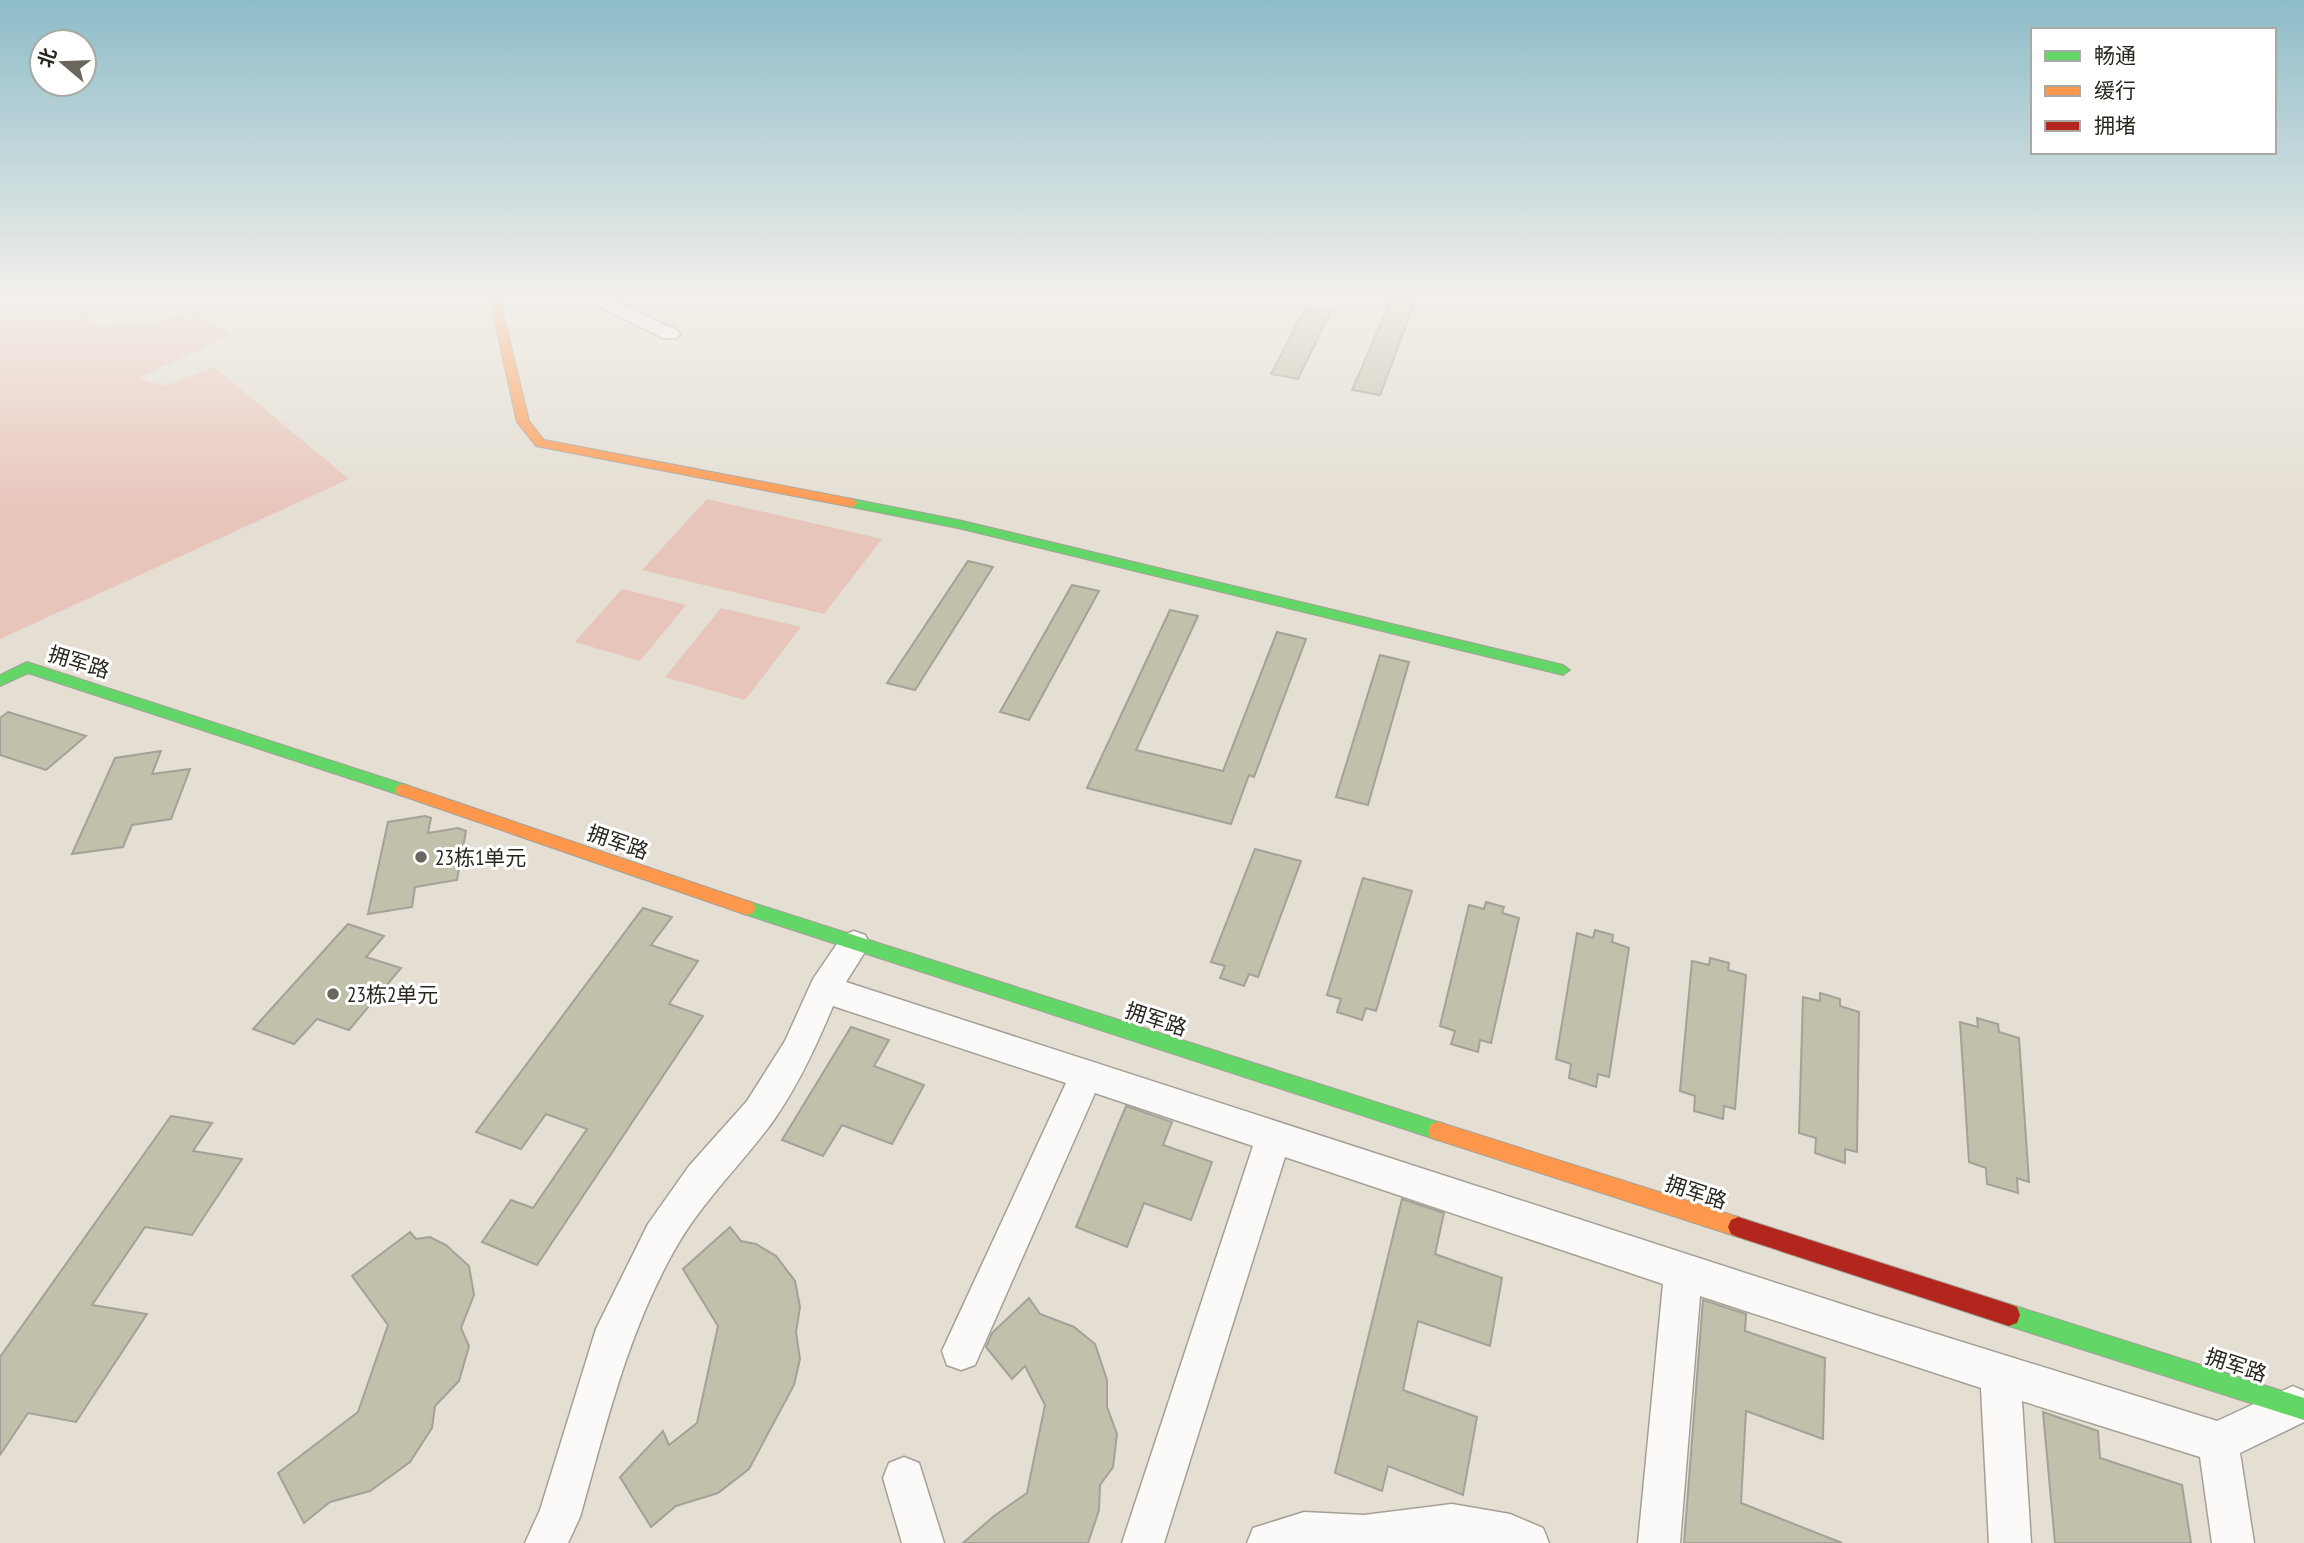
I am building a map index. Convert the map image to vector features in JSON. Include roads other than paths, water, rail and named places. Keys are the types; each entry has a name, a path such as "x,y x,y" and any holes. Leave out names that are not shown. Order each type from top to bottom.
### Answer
{"street":[{"path":"511,368 523,422 540,443 958,524 1563,670"},
{"name":"拥军路","path":"0,681 27,667 235,733 854,944 2298,1408"},
{"path":"546,1543 559,1517 615,1329 661,1237 702,1178 759,1112 797,1051 824,989 854,944"},
{"path":"824,989 1274,1135 1683,1273 2000,1375 2218,1441 2298,1408"},
{"path":"961,1351 1087,1074"},
{"path":"1143,1543 1274,1135"},
{"path":"1659,1543 1683,1273"},
{"path":"2000,1375 2010,1543"},
{"path":"2218,1441 2233,1543"},
{"path":"904,1478 923,1543"},
{"path":"1268,1543 1304,1533 1364,1536 1452,1525 1510,1535 1528,1543"}],"place":[{"name":"23栋1单元","path":"421,857"},
{"name":"23栋2单元","path":"333,994"}]}
